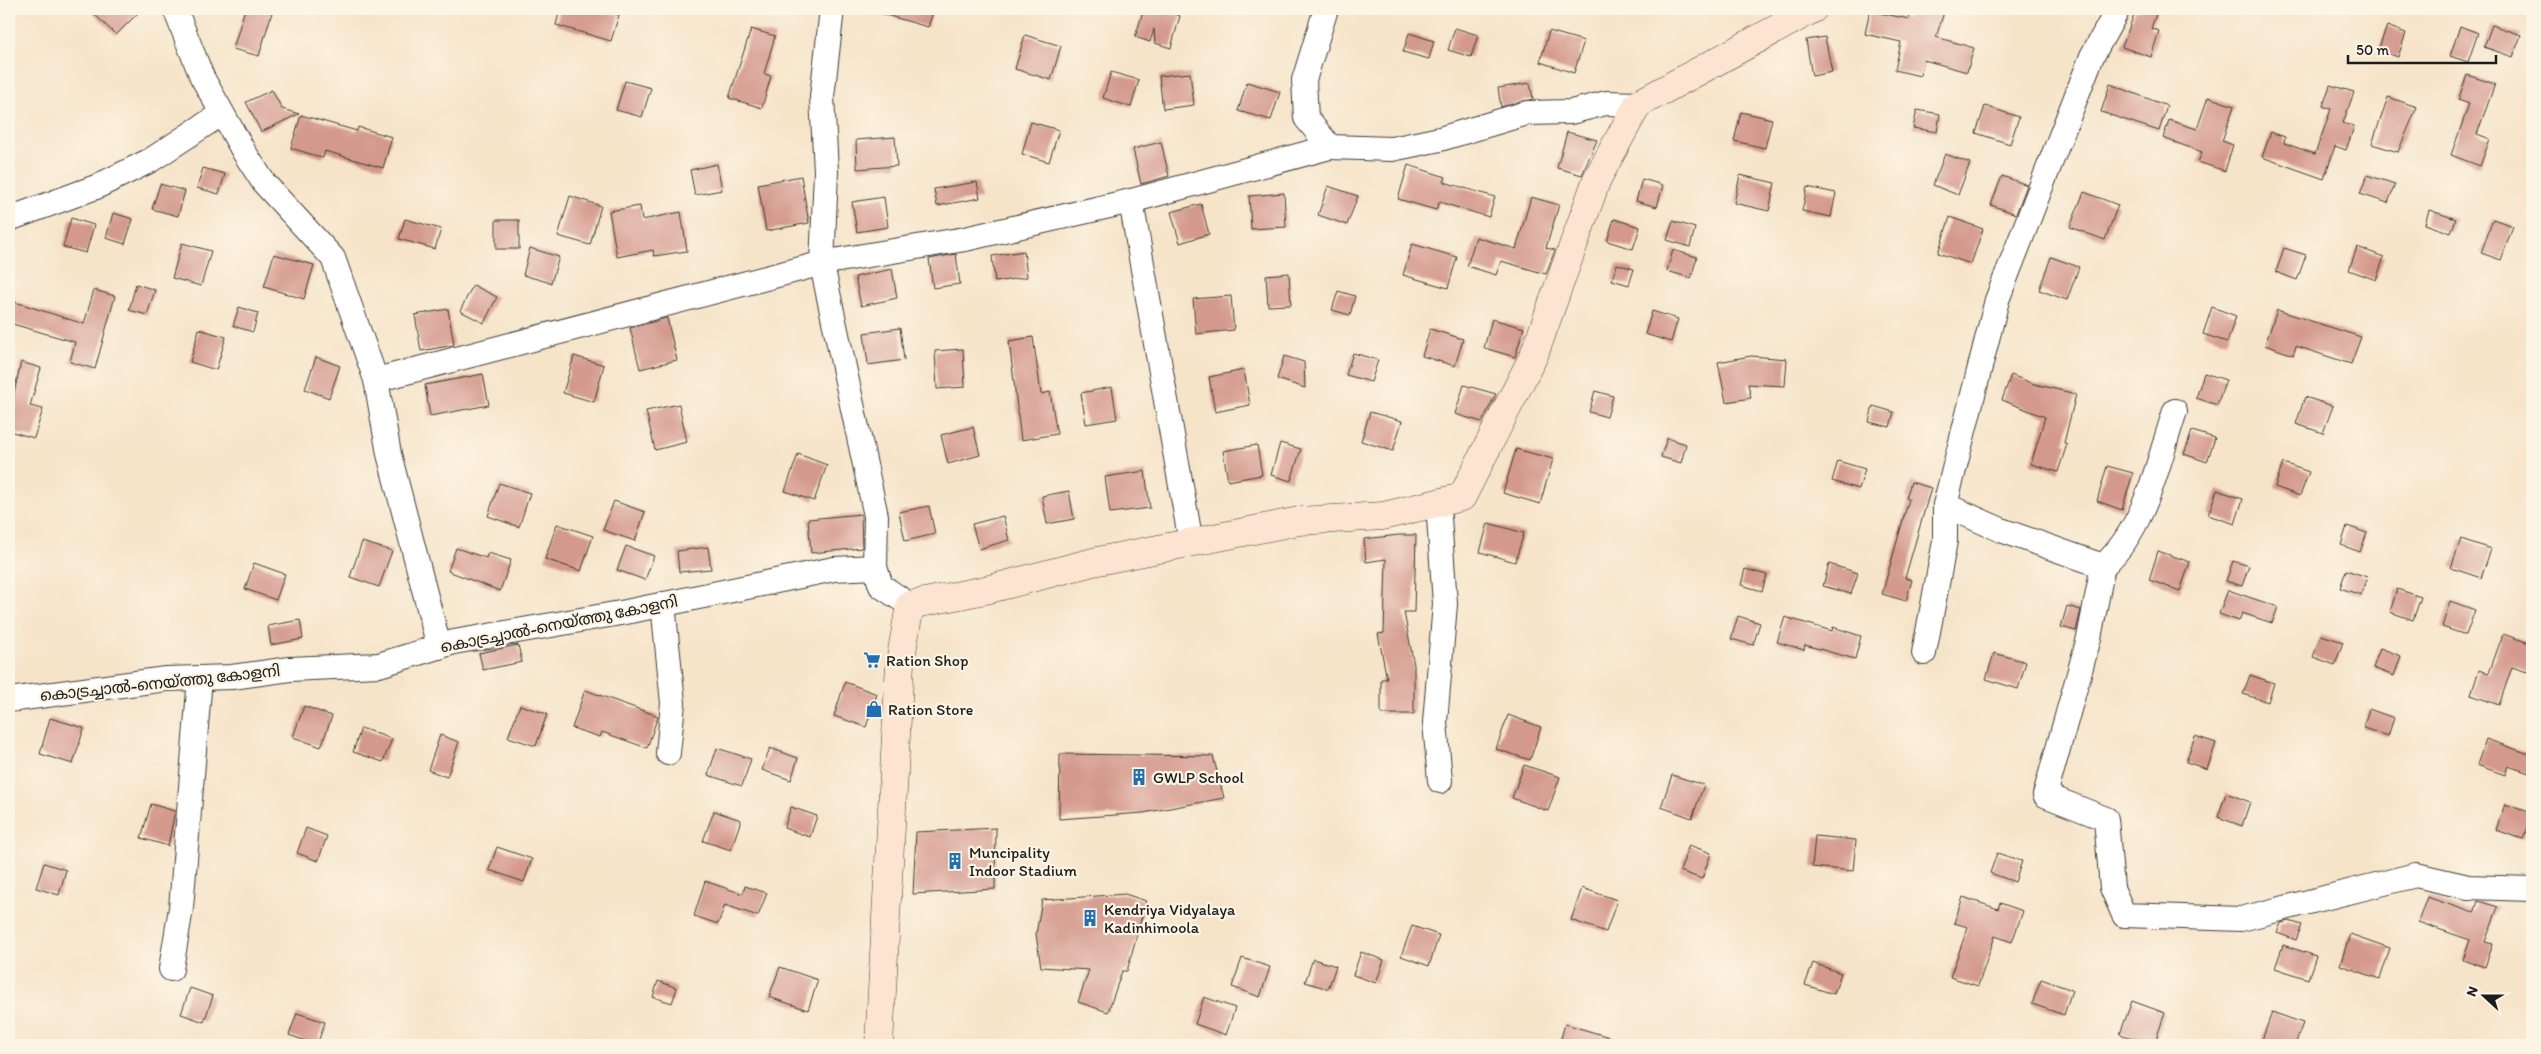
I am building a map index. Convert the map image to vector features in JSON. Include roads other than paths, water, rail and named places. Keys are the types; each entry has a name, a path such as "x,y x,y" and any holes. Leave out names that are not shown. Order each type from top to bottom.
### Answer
{"main road":[{"path":"879,1045 900,664 910,605 990,589 1092,562 1299,521 1383,516 1462,497 1534,355 1597,179 1638,104 1813,9"}],"street":[{"path":"176,9 202,77 221,114 264,183 333,258 376,380 389,454 439,647"},
{"path":"832,9 822,97 826,171 822,264 876,516 875,566 881,586 910,605"},
{"path":"1326,9 1304,80 1306,118 1330,147"},
{"path":"1924,653 1945,541 1945,505 1998,300 2092,56 2118,9"},
{"path":"376,380 822,264 965,239 1131,201 1330,147 1392,149 1440,139 1526,114 1571,112 1606,103 1638,104"},
{"path":"9,219 104,184 151,160 221,114"},
{"path":"1131,201 1191,543"},
{"path":"2175,411 2136,524 2119,551 2103,566 2089,638 2045,795 2106,819 2112,888 2124,915 2241,919 2416,875 2468,887 2532,889"},
{"path":"1438,503 1445,604 1435,722 1440,781"},
{"path":"1945,505 2001,530 2103,566"},
{"name":"കൊട്രച്ചാൽ-നെയ്ത്തു കോളനി","path":"9,700 99,687 290,669 379,665 439,647 528,628 663,604 834,569 875,566"},
{"path":"663,604 672,703 668,753"},
{"path":"171,969 181,908 200,678"}],"place":[{"name":"Ration Shop","path":"872,660"},
{"name":"Ration Store","path":"874,709"},
{"name":"GWLP School","path":"1139,777"},
{"name":"Muncipality Indoor Stadium","path":"955,861"},
{"name":"Kendriya Vidyalaya Kadinhimoola","path":"1090,918"}]}
